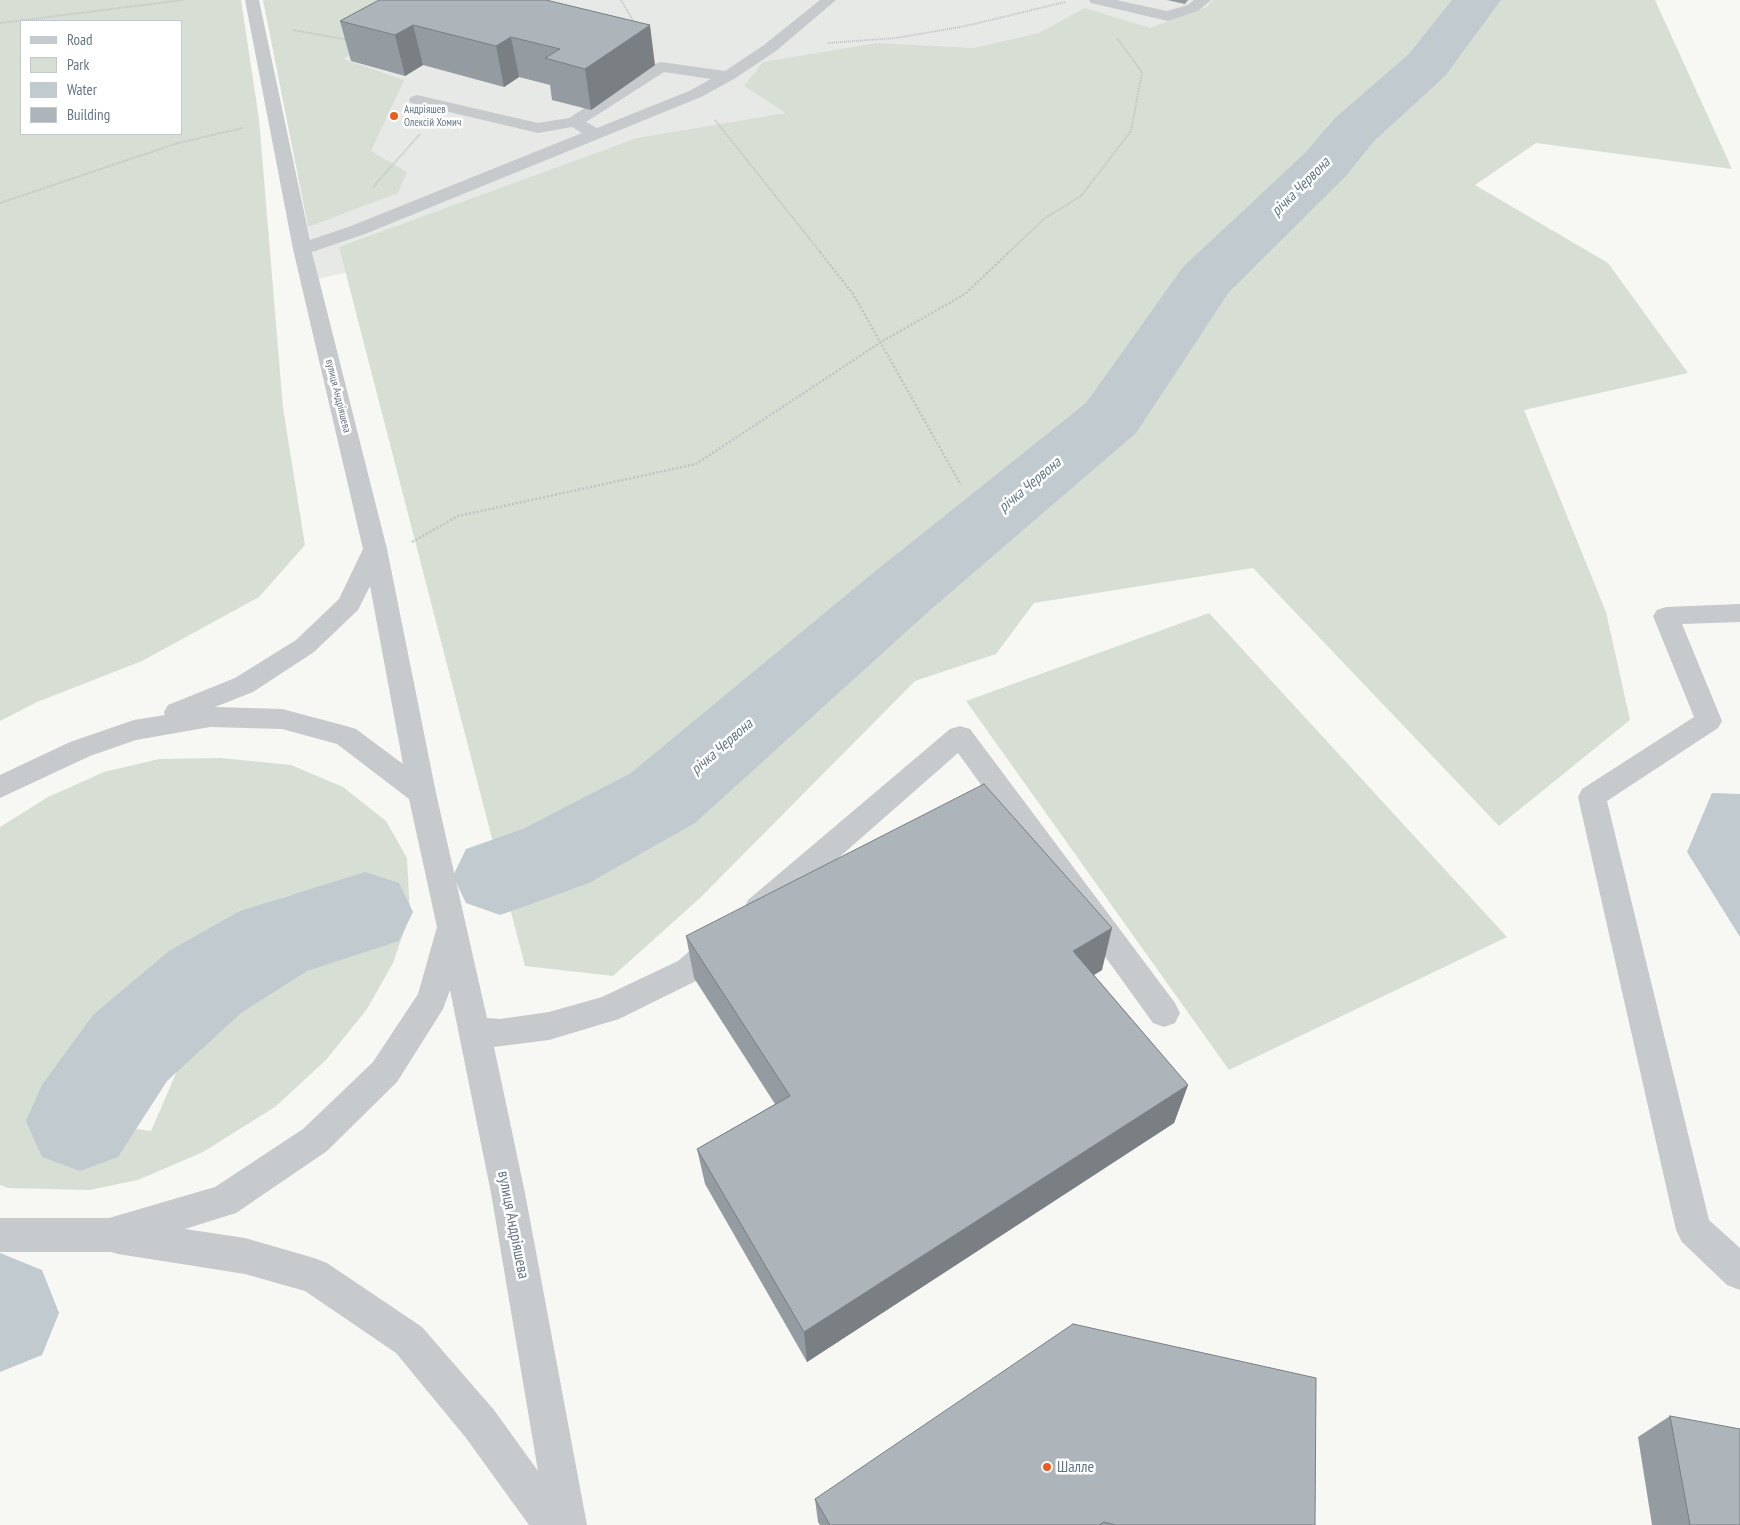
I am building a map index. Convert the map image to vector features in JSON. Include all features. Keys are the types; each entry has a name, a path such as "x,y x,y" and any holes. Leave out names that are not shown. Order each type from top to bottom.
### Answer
{"street":[{"name":"вулиця Андріяшева","path":"252,0 258,22 302,249 375,549 422,793 475,1032 508,1193 567,1525"},
{"path":"302,249 358,230 695,94 728,76 770,48 829,0"},
{"path":"1096,0 1168,16 1193,8 1204,0"},
{"path":"417,100 538,128 574,122 661,68 728,76"},
{"path":"574,122 596,134"},
{"path":"0,786 80,749 134,730 244,685 305,646 350,604 375,549"},
{"path":"1740,614 1666,616 1709,720 1592,797 1694,1230 1740,1272"},
{"path":"134,730 210,717 282,719 346,736 422,793"},
{"path":"475,1032 500,1033 549,1026 608,1009 689,970 960,736 1164,1013"},
{"path":"109,1235 224,1201 315,1140 385,1072 432,999 452,926"},
{"path":"0,1235 109,1235 245,1256 314,1276 409,1340 480,1424 553,1525"}],"path":[{"path":"24,20 183,0"},
{"path":"621,0 661,68"},
{"path":"770,48 896,38 966,26 1073,0"},
{"path":"0,23 20,20"},
{"path":"258,22 356,42"},
{"path":"407,545 458,516 696,464 881,342 966,294 1045,218 1081,196 1131,131 1142,72 1113,32"},
{"path":"695,94 854,294 961,485"},
{"path":"372,189 444,107"},
{"path":"0,203 178,143 277,120"}],"shaded area":[{"path":"265,0 1398,0 1373,32 318,279"}],"green space":[{"path":"0,0 241,0 259,119 283,408 305,545 259,597 142,661 37,702 0,721"},
{"path":"263,0 455,0 343,59 404,80 371,151 407,172 398,193 308,227"},
{"path":"1213,0 1655,0 1732,169 1536,143 1475,185 1608,263 1688,373 1524,410 1606,612 1630,720 1499,826 1253,568 1034,603 996,654 915,681 700,898 613,976 525,966 339,247 637,138 786,113 744,86 763,62 877,43 974,48 1039,33 1085,8 1150,28 1207,7"},
{"path":"1209,613 1507,937 1229,1070 966,701"},
{"path":"221,758 291,765 343,787 386,821 407,858 410,914 393,963 367,1009 326,1060 275,1107 203,1152 138,1180 89,1190 8,1188 0,1185 0,827 48,797 104,772 159,759","holes":["366,877 380,926 313,954 184,1055 151,1131 32,1114 81,1038 283,897"]}],"water":[{"path":"1712,793 1740,794 1740,937 1687,852"}],"building":[{"path":"379,0 546,0 650,25 585,69 545,58 560,49 511,37 496,46 413,25 395,35 340,21"},
{"path":"984,784 1112,928 1073,951 1188,1085 804,1332 697,1149 790,1096 686,936"},
{"path":"1073,1324 1316,1378 1315,1525 1116,1525 1104,1522 1099,1525 830,1525 815,1499"},
{"path":"1670,1416 1740,1429 1740,1525 1690,1525"}],"waterway":[{"name":"річка Червона","path":"500,876 556,856 663,798 901,592 1111,418 1205,280 1325,165 1354,130 1427,65 1477,0"},
{"path":"80,1121 130,1048 205,982 275,940 365,912"}],"place":[{"name":"Андріяшев Олексій Хомич","path":"394,116"},
{"name":"Шалле","path":"1047,1467"}]}
